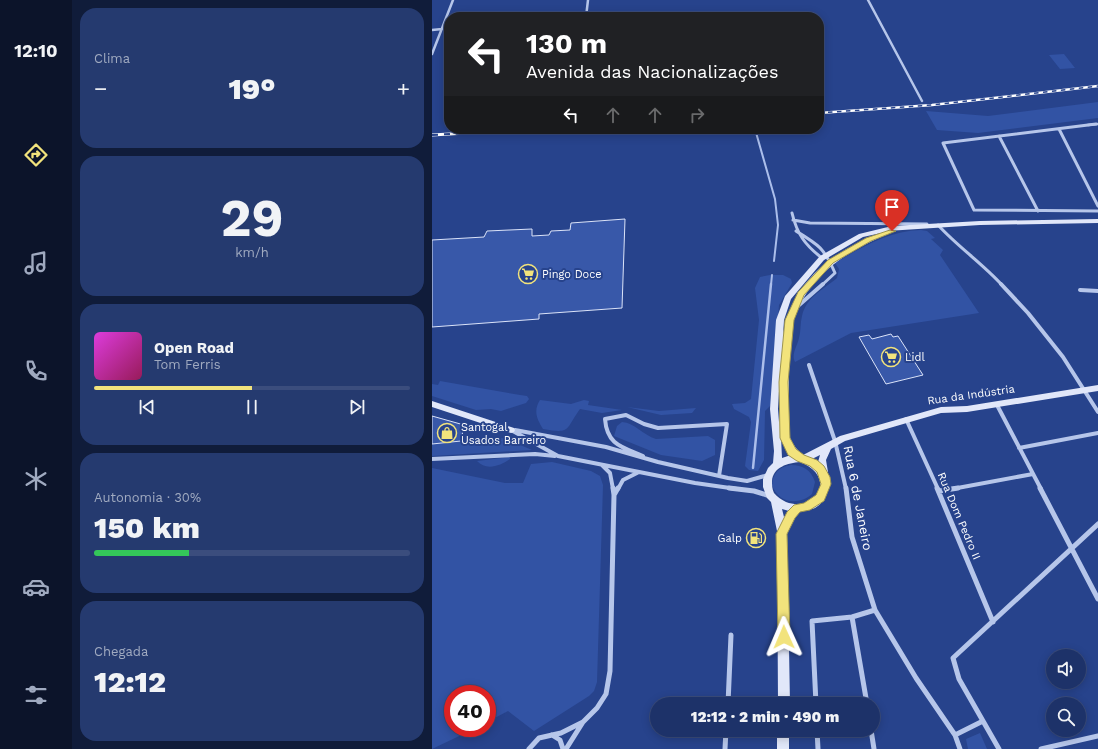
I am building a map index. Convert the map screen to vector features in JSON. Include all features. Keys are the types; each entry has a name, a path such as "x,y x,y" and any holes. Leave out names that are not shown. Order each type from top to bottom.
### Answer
{"street":[{"path":"448,12 453,0"},
{"path":"587,12 588,0"},
{"path":"868,0 922,101"},
{"path":"432,54 444,24"},
{"path":"432,30 442,29"},
{"path":"1098,124 943,143 974,210 1098,211"},
{"path":"1059,129 1098,206"},
{"path":"999,136 1038,211"},
{"path":"792,213 796,231 800,239 826,258"},
{"path":"793,220 810,223 938,224 1098,221"},
{"path":"980,223 1098,224"},
{"path":"777,464 778,451 774,408 780,320 788,298 826,258 868,240 910,227 938,224"},
{"path":"938,224 954,243 992,274 1028,313 1063,357 1098,412"},
{"path":"792,314 814,290 834,276 835,270 818,244 796,231"},
{"path":"825,477 820,469 813,463 802,459 792,452 787,444 784,428 785,360 792,314 801,294 826,258"},
{"path":"1080,290 1098,290"},
{"name":"Rua 6 de Janeiro","path":"809,365 831,444 848,496 852,537 874,610 916,678 955,735 960,749"},
{"name":"Rua da Indústria","path":"802,459 831,444 906,419 941,410 967,409 997,405 1098,388"},
{"path":"432,404 511,430 606,447 658,462 719,476 747,481 768,475"},
{"path":"997,405 1098,598"},
{"path":"658,462 610,440 605,431 604,419 626,415 644,424 658,428 727,424 719,476"},
{"name":"Rua Dom Pedro II","path":"906,419 939,491 993,622"},
{"path":"511,430 558,456"},
{"path":"1019,448 1098,433"},
{"path":"432,459 535,454 558,456 695,483 754,491 773,498 785,506 797,508 806,507 820,498 824,491 825,477 822,460 831,444"},
{"path":"784,697 782,534 780,516 767,486 768,475 777,464 788,459 802,459"},
{"path":"566,749 584,722 597,708 606,694 610,671 614,495 610,473 602,465"},
{"path":"614,495 623,480 638,472"},
{"path":"939,491 1033,474"},
{"path":"782,534 787,521 797,508"},
{"path":"999,749 959,679 953,658 1098,524"},
{"path":"816,697 812,621 852,618 874,610"},
{"path":"852,618 866,697"},
{"path":"728,697 731,635"},
{"path":"955,735 983,721"},
{"path":"529,749 538,738 552,735 584,722"},
{"path":"552,735 560,740 563,749"},
{"path":"1041,749 1063,747 1098,736"},
{"path":"725,749 726,737"},
{"path":"783,737 783,749"},
{"path":"817,737 818,749"},
{"path":"872,737 874,749"}],"shaded area":[{"path":"1064,54 1075,68 1060,69 1049,55"},
{"path":"1098,102 1098,118 978,133 937,130 926,111 988,116"},
{"path":"921,230 927,231 935,238 931,239 943,250 940,255 979,313 851,333 795,362 794,353 800,335 801,319 804,309 816,294 837,278 839,269 835,263 876,241 898,233"},
{"path":"783,275 791,279 792,283 779,305 771,405 765,411 764,460 758,471 749,470 745,466 751,422 749,417 734,409 732,404 745,403 751,399 759,320 755,288 760,277"},
{"path":"440,381 527,396 529,399 526,403 501,411 491,409 476,410 432,396 432,384 438,385"},
{"path":"540,400 571,404 584,400 589,401 588,405 622,410 602,413 580,409 566,429 558,431 543,429 536,411"},
{"path":"627,407 659,411 696,408 692,413 661,415"},
{"path":"622,422 635,427 656,439 708,436 715,440 715,455 702,461 661,455 614,436 617,426"},
{"path":"504,438 532,450 432,456 432,444"},
{"path":"510,457 510,459 506,462 489,467 477,461"},
{"path":"552,462 591,471 600,476 603,485 597,682 594,691 589,696 534,731 508,711 496,717 496,685 444,685 444,737 457,737 432,749 432,468 505,483 523,483 531,464"},
{"path":"791,465 803,467 809,471 815,482 812,494 807,498 789,501 779,496 772,485 777,471 783,467"},
{"path":"980,733 987,749 968,749 966,739"}],"building":[{"name":"Pingo Doce","path":"625,219 622,308 539,314 539,319 432,327 432,240 484,237 487,231 532,229 532,236 549,235 551,231 570,230 571,223"},
{"name":"Lidl","path":"891,334 893,337 898,336 923,375 886,384 859,337 869,335 872,339"},
{"name":"Santogal Usados Barreiro","path":"432,416 464,425 461,441 432,444"}],"waterway":[{"path":"756,134 775,199 778,225 774,261"},
{"path":"771,285 772,275"},
{"path":"753,468 771,284"}],"railway":[{"path":"824,113 932,105 1098,86"},
{"path":"432,135 449,134"}],"place":[{"name":"Pingo Doce","path":"528,274"},
{"name":"Lidl","path":"891,357"},
{"name":"Santogal Usados Barreiro","path":"447,433"},
{"name":"Galp","path":"756,538"}],"route":[{"path":"784,637 782,534 787,521 797,508 806,507 814,503 820,498 826,484 825,477 820,469 813,463 800,458 792,452 785,438 785,356 790,320 801,294 830,262 868,240 892,231"}]}
